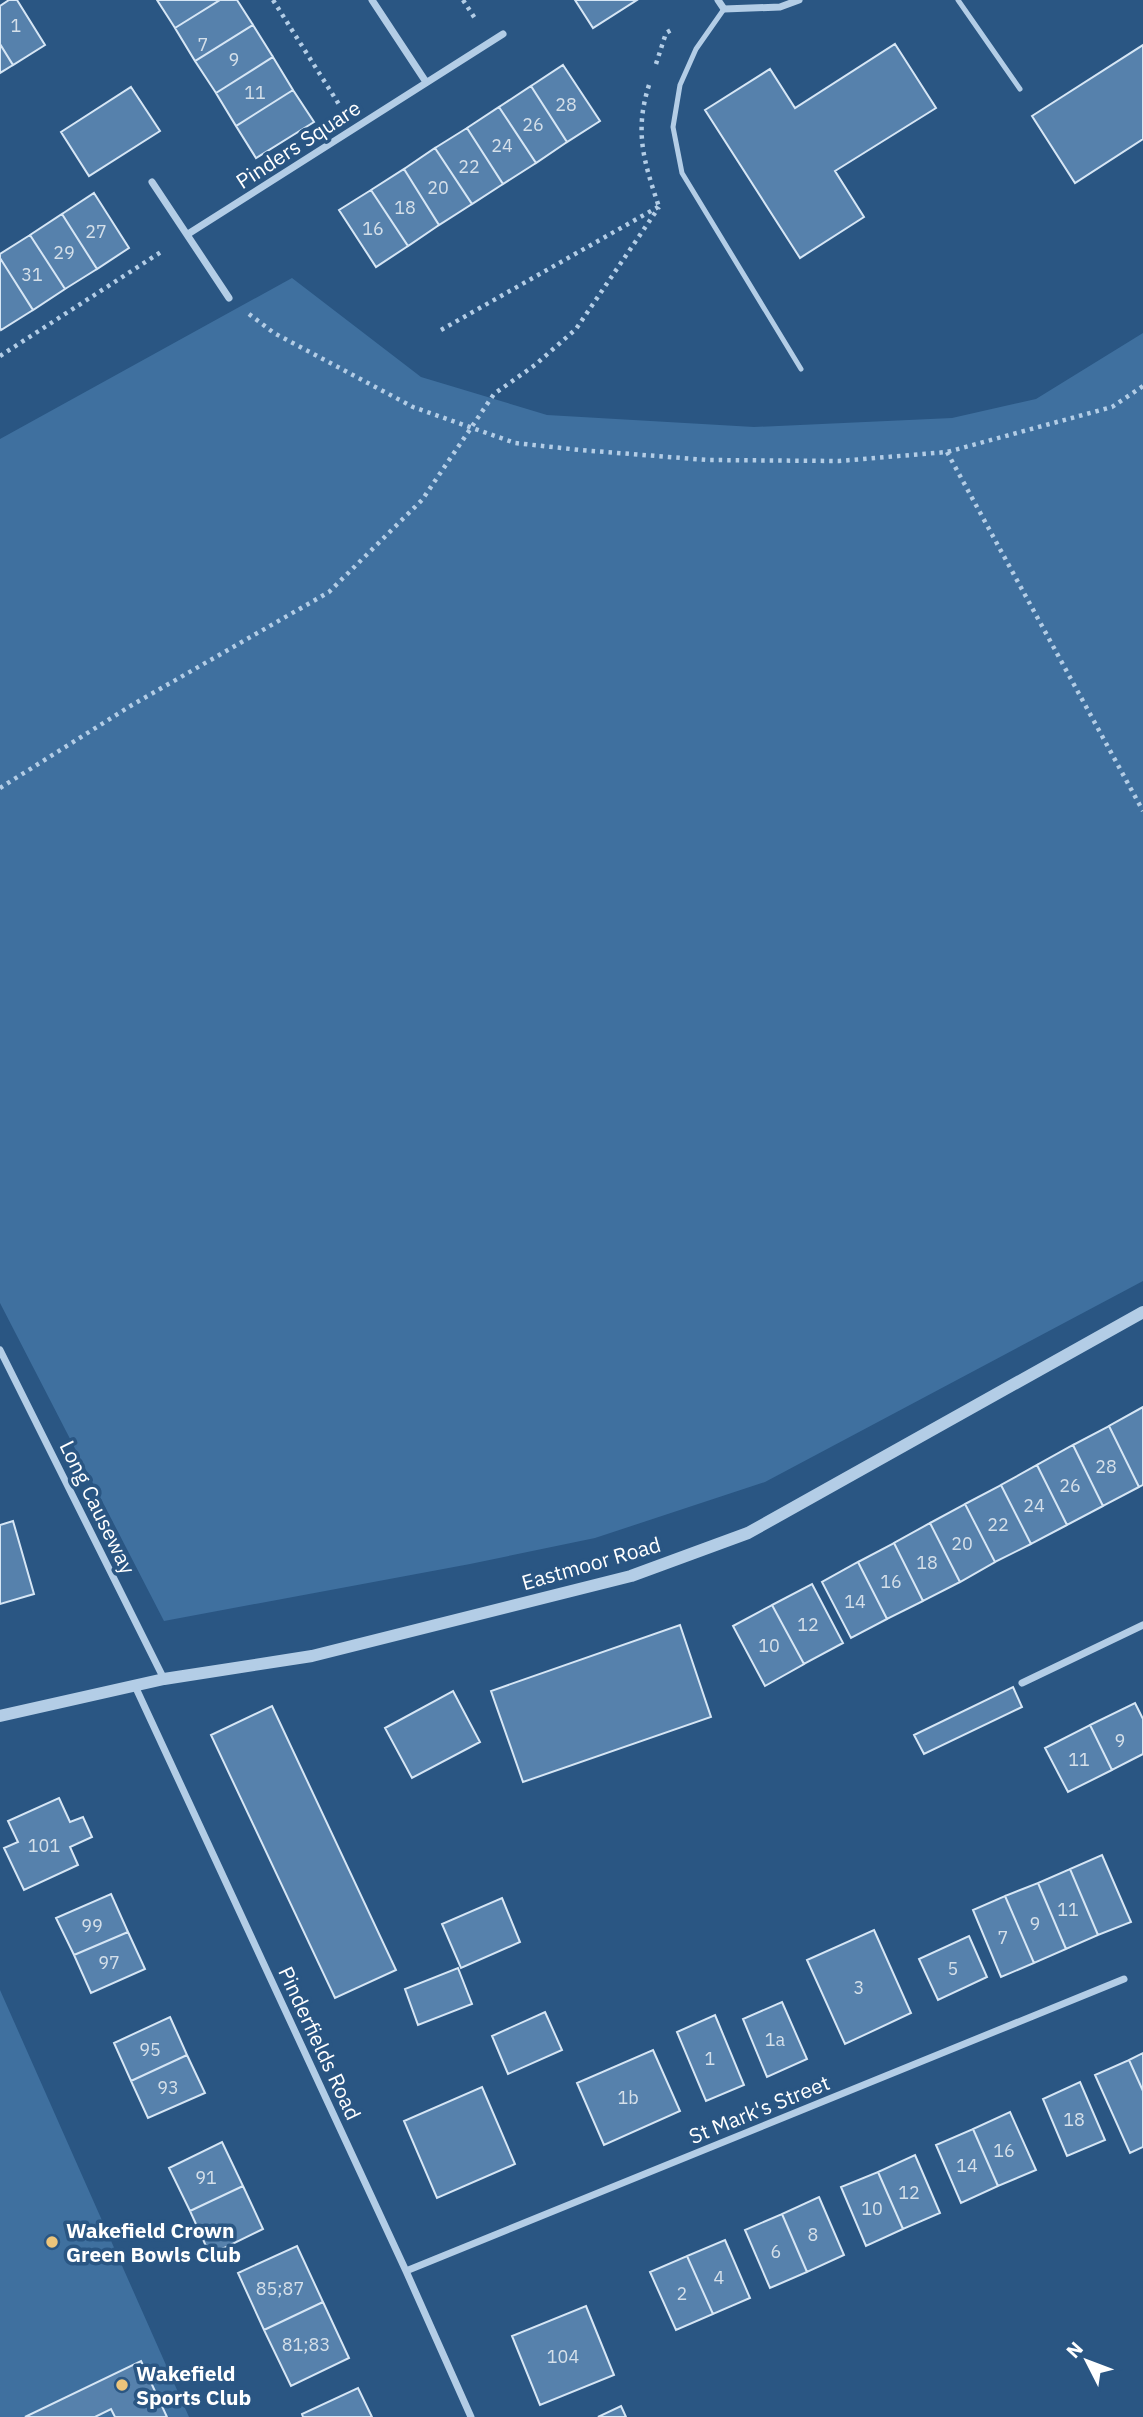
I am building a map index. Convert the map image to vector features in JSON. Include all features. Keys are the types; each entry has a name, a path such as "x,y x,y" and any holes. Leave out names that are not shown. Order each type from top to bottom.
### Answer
{"street":[{"path":"372,0 426,82"},
{"path":"718,0 724,9 780,6 799,0"},
{"name":"Pinders Square","path":"188,234 503,34"},
{"path":"152,182 229,298"},
{"name":"Eastmoor Road","path":"0,1716 164,1679 312,1656 631,1576 748,1533 1143,1312"},
{"name":"Long Causeway","path":"0,1350 164,1679"},
{"path":"1022,1683 1143,1625"},
{"name":"Pinderfields Road","path":"135,1686 471,2417"},
{"name":"St Mark's Street","path":"406,2271 1124,1979"}],"lane":[{"path":"958,0 1020,89"},
{"path":"724,9 696,49 680,85 673,127 682,173 801,369"}],"path":[{"path":"273,0 354,128"},
{"path":"2,786 132,705 329,592 422,500 494,394 535,365 576,329 659,206 440,330"},
{"path":"0,356 188,234"},
{"path":"229,298 274,333 413,407 515,443 580,450 707,460 839,461 947,452 1112,407 1143,386"},
{"path":"947,452 1143,811"}],"shaded area":[{"path":"292,278 421,377 547,415 754,427 952,418 1036,399 1143,333 1143,1281 765,1482 595,1538 164,1621 0,1303 0,439"},
{"name":"Wakefield Crown Green Bowls Club","path":"0,1990 189,2417 0,2417"}],"building":[{"path":"9,0 17,0 45,45 13,65 0,44 0,6"},
{"path":"157,0 220,0 175,28"},
{"path":"220,0 237,0 253,25 195,61 175,28"},
{"path":"575,0 637,0 593,28"},
{"path":"253,25 273,57 216,93 195,61"},
{"path":"0,44 13,65 0,73"},
{"path":"895,44 936,108 835,171 864,217 800,258 705,110 770,69 795,108"},
{"path":"1143,45 1143,139 1075,183 1032,116"},
{"path":"273,57 293,90 236,126 216,93"},
{"path":"563,65 600,121 567,142 531,86"},
{"path":"531,86 567,142 536,163 499,107"},
{"path":"131,87 160,131 89,176 61,132"},
{"path":"293,90 314,122 256,158 236,126"},
{"path":"499,107 536,163 503,184 467,128"},
{"path":"467,128 503,184 472,204 435,148"},
{"path":"435,148 472,204 439,225 404,169"},
{"path":"404,169 439,225 408,246 371,190"},
{"path":"371,190 408,246 376,267 339,210"},
{"path":"94,193 129,248 97,269 62,214"},
{"path":"62,214 97,269 65,289 30,235"},
{"path":"30,235 65,289 33,310 0,258 0,254"},
{"path":"0,258 33,310 1,330 0,328"},
{"path":"1143,1407 1143,1485 1139,1487 1109,1426"},
{"path":"1109,1426 1139,1487 1103,1506 1073,1445"},
{"path":"1073,1445 1103,1506 1067,1525 1037,1465"},
{"path":"1037,1465 1067,1525 1031,1544 1001,1485"},
{"path":"1001,1485 1031,1544 995,1562 965,1504"},
{"path":"965,1504 995,1562 960,1582 930,1523"},
{"path":"13,1521 34,1594 0,1604 0,1525"},
{"path":"930,1523 960,1582 923,1601 894,1543"},
{"path":"894,1543 923,1601 887,1619 858,1562"},
{"path":"858,1562 887,1619 851,1638 822,1582"},
{"path":"812,1584 843,1643 804,1664 772,1605"},
{"path":"772,1605 804,1664 765,1686 733,1626"},
{"path":"680,1625 711,1717 523,1782 491,1691"},
{"path":"1013,1687 1022,1707 924,1754 914,1735"},
{"path":"453,1691 480,1742 412,1778 385,1728"},
{"path":"1135,1703 1143,1719 1143,1754 1112,1770 1090,1725"},
{"path":"272,1706 396,1970 335,1998 211,1735"},
{"path":"1090,1725 1112,1770 1068,1792 1045,1748"},
{"path":"59,1798 70,1822 83,1817 92,1837 70,1847 78,1865 24,1890 4,1848 18,1842 8,1821"},
{"path":"1102,1855 1131,1922 1098,1935 1070,1869"},
{"path":"1070,1869 1098,1935 1066,1949 1038,1883"},
{"path":"1038,1883 1066,1949 1034,1963 1005,1896"},
{"path":"111,1894 128,1932 74,1955 56,1918"},
{"path":"1005,1896 1034,1963 1001,1977 973,1910"},
{"path":"502,1898 520,1942 461,1968 442,1924"},
{"path":"874,1930 911,2013 845,2044 807,1960"},
{"path":"128,1932 145,1969 91,1993 74,1955"},
{"path":"969,1936 987,1977 938,2000 919,1959"},
{"path":"458,1968 472,2004 418,2025 405,1989"},
{"path":"782,2002 807,2059 767,2077 743,2019"},
{"path":"545,2012 562,2050 508,2074 492,2036"},
{"path":"715,2015 744,2085 706,2101 677,2032"},
{"path":"170,2017 187,2055 131,2081 114,2043"},
{"path":"653,2050 680,2111 604,2145 577,2083"},
{"path":"1143,2053 1143,2091 1129,2060"},
{"path":"187,2055 205,2093 148,2118 131,2081"},
{"path":"1129,2060 1143,2091 1143,2147 1130,2153 1095,2075"},
{"path":"1080,2082 1105,2140 1067,2156 1043,2099"},
{"path":"482,2087 515,2164 437,2198 404,2121"},
{"path":"1010,2112 1036,2170 998,2186 973,2129"},
{"path":"973,2129 998,2186 961,2203 936,2145"},
{"path":"222,2142 243,2186 190,2211 169,2168"},
{"path":"915,2155 940,2213 903,2229 878,2172"},
{"path":"878,2172 903,2229 866,2246 841,2187"},
{"path":"243,2186 263,2229 210,2255 190,2211"},
{"path":"819,2197 844,2255 807,2272 782,2214"},
{"path":"782,2214 807,2272 770,2288 745,2230"},
{"path":"725,2240 750,2298 713,2314 687,2256"},
{"path":"297,2246 323,2302 264,2330 238,2273"},
{"path":"687,2256 713,2314 676,2330 650,2272"},
{"path":"323,2302 349,2358 291,2386 264,2330"},
{"path":"586,2306 614,2375 540,2405 512,2336"},
{"name":"Wakefield Sports Club","path":"141,2361 167,2417 115,2417 111,2409 95,2417 25,2417"},
{"path":"358,2388 372,2417 303,2417 302,2414"},
{"path":"621,2406 626,2417 598,2417"}],"place":[{"name":"Wakefield Crown Green Bowls Club","path":"52,2242"},
{"name":"Wakefield Sports Club","path":"122,2385"}]}
